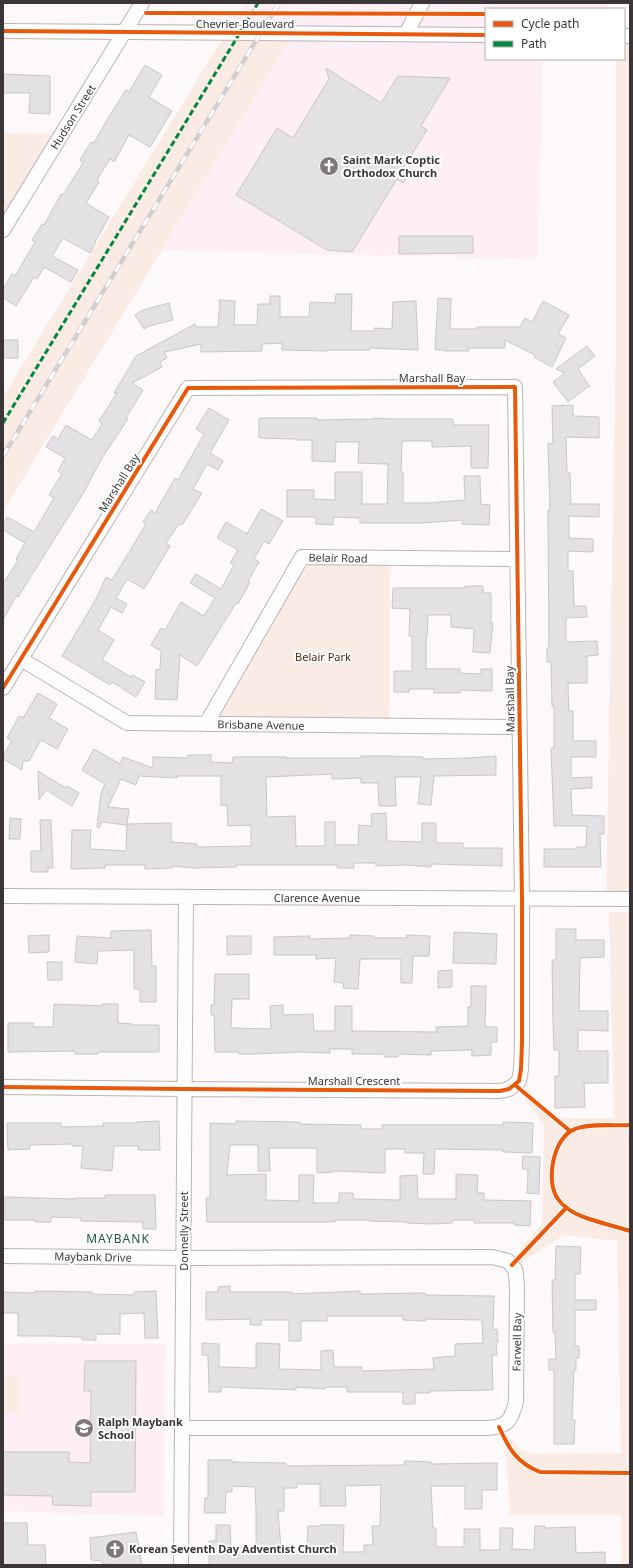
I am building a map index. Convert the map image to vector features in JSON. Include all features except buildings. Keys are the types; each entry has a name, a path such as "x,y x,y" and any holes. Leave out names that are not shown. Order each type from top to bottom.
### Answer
{"street":[{"name":"Hudson Street","path":"3,230 142,3"},
{"path":"406,34 422,3"},
{"name":"Chevrier Boulevard","path":"3,31 485,35"},
{"name":"Marshall Bay","path":"3,688 188,388 515,387 522,899"},
{"name":"Belair Road","path":"206,724 302,557 518,559"},
{"name":"Brisbane Avenue","path":"21,659 127,723 520,727"},
{"name":"Clarence Avenue","path":"3,896 630,899"},
{"name":"Donnelly Street","path":"181,1565 186,897"},
{"name":"Marshall Crescent","path":"3,1086 500,1091 509,1089 519,1081 521,1069 522,899"},
{"name":"Maybank Drive","path":"3,1256 184,1258"},
{"name":"Farwell Bay","path":"182,1428 499,1427 504,1425 512,1415 516,1402 517,1387 518,1288 515,1269 508,1261 503,1259 492,1257 184,1258"}],"shaded area":[{"path":"245,3 609,3 609,8 485,8 485,60 543,60 538,259 163,250 294,34 226,33"},
{"name":"Ralph Maybank School","path":"3,1343 165,1344 164,1516 3,1511"}],"green space":[{"path":"226,33 294,34 3,511 3,397"},
{"path":"625,36 630,36 630,899 606,900 616,337 616,60 625,60"},
{"path":"3,133 62,134 3,230"},
{"name":"Belair Park","path":"302,557 390,558 390,726 206,724"},
{"path":"609,912 630,912 630,1565 622,1565 621,1515 510,1515 505,1433 520,1449 532,1454 621,1453 617,1241 564,1235 521,1263 515,1257 542,1223 544,1124 520,1093 526,1088 556,1118 614,1118"},
{"path":"3,1376 20,1376 20,1413 3,1413"}],"railway":[{"path":"3,456 279,3"}],"marked path":[{"path":"3,423 258,3"}],"cycle path":[{"path":"146,13 485,14"},
{"path":"3,31 485,35"},
{"path":"3,688 188,388 515,387 522,899 522,1042 519,1081 509,1089 500,1091 3,1087"},
{"path":"515,1085 570,1131"},
{"path":"630,1125 594,1125 575,1129 567,1134 561,1141 553,1161 552,1171 554,1191 559,1200 566,1207 588,1219 630,1231"},
{"path":"512,1265 566,1208"},
{"path":"499,1427 510,1449 520,1460 540,1472 630,1473"}],"place":[{"name":"Saint Mark Coptic Orthodox Church","path":"329,166"},
{"name":"Ralph Maybank School","path":"84,1428"},
{"name":"Korean Seventh Day Adventist Church","path":"115,1549"}],"district":[{"name":"MAYBANK","path":"118,1239"}]}
